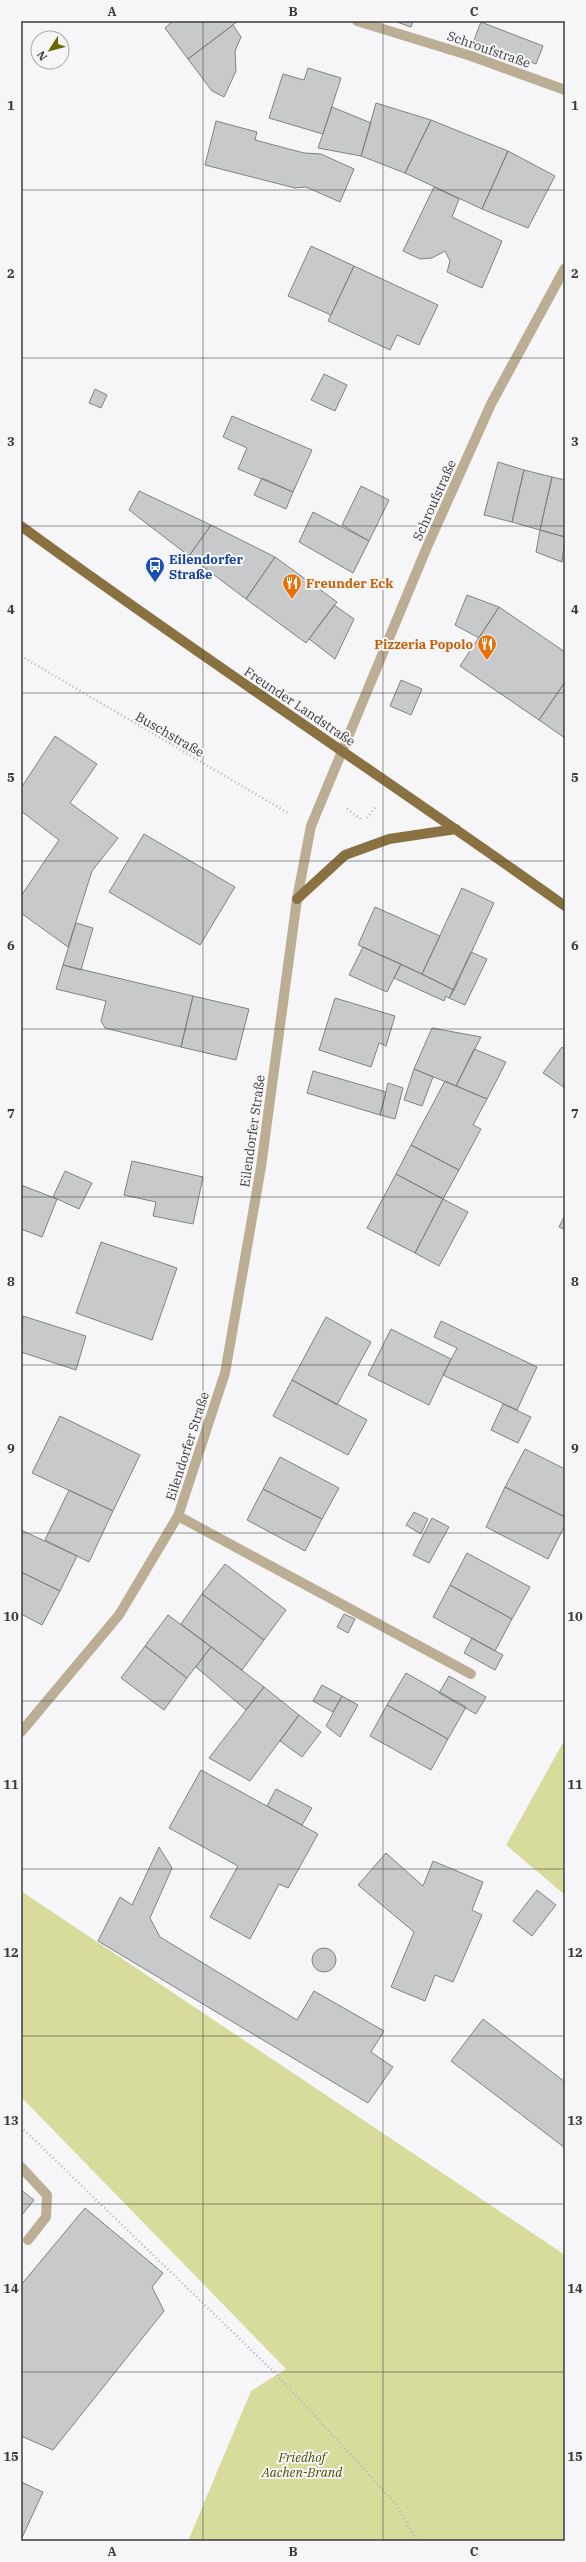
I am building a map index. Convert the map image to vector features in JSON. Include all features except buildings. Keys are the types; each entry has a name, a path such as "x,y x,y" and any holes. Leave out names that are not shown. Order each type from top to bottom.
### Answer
{"main road":[{"name":"Freunder Landstraße","path":"21,526 201,656 342,749 565,906"},
{"path":"297,898 345,855 389,839 456,829"}],"street":[{"name":"Schroufstraße","path":"357,21 471,56 565,90"},
{"name":"Schroufstraße","path":"342,749 427,547 491,404 565,268"},
{"name":"Eilendorfer Straße","path":"21,1732 119,1615 178,1516 225,1373 261,1167 297,898 311,826 342,749"},
{"name":"Eilendorfer Straße","path":"178,1516 471,1674"},
{"path":"21,2167 47,2195 46,2217 28,2240"}],"path":[{"name":"Buschstraße","path":"21,656 311,826"},
{"path":"323,793 389,839"},
{"path":"21,2127 276,2374 396,2504 417,2541"}],"green space":[{"path":"565,1739 565,1895 506,1845"},
{"name":"Friedhof Aachen-Brand","path":"21,1891 565,2255 565,2541 188,2541 251,2391 286,2369 21,2097"}],"place":[{"name":"Eilendorfer Straße","path":"155,583"},
{"name":"Freunder Eck","path":"292,600"},
{"name":"Pizzeria Popolo","path":"487,661"}]}
